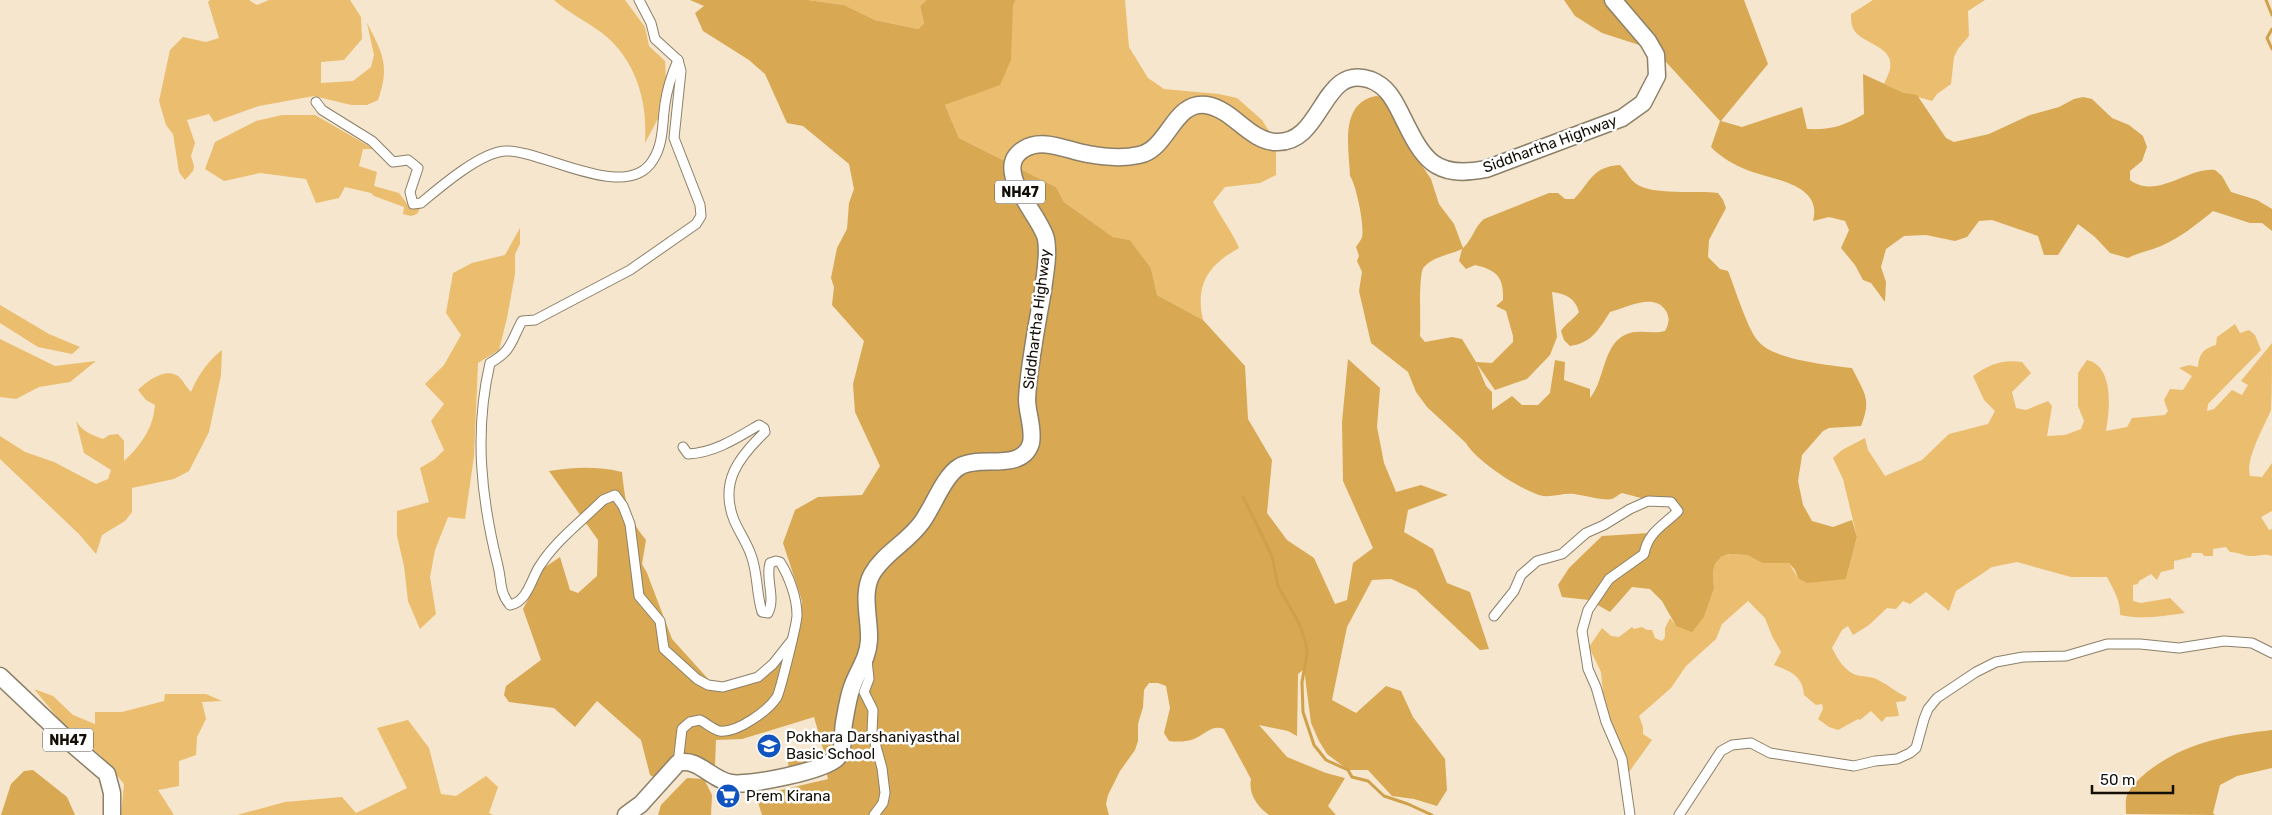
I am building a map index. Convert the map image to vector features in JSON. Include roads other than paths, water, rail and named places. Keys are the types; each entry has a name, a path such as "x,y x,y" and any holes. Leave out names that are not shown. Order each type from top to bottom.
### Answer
{"highway":[{"name":"Siddhartha Highway","path":"678,763 691,761 718,778 734,783 758,782 829,764 841,752 844,724 852,687 867,658 869,637 867,592 868,582 873,572 886,556 922,522 947,479 958,467 979,461 1015,459 1028,449 1031,442 1028,395 1045,274 1047,245 1042,227 1017,187 1013,176 1014,161 1022,150 1028,146 1041,144 1120,158 1140,155 1149,152 1159,145 1180,115 1196,105 1204,105 1225,112 1260,138 1276,142 1286,142 1297,137 1307,129 1316,118 1333,89 1340,83 1355,77 1374,81 1388,91 1421,151 1436,166 1444,170 1466,173 1486,169 1622,118 1643,103 1656,76 1656,55 1648,41 1613,0"},
{"name":"NH47","path":"0,676 72,744 107,774 112,793 112,815"},
{"path":"626,815 641,804 678,763"}],"street":[{"path":"639,0 651,22 655,39 678,60 681,71 674,138 700,205 701,216 696,224 630,270 535,320 522,321 512,346 503,356 490,363 483,391 480,468 488,526 503,596 510,605 517,604 523,598 547,554 604,500 615,495 623,506 630,524 639,596 660,621 664,649 697,679 708,686 723,688 758,677 773,664 792,640"},
{"path":"316,102 322,110 372,141 393,162 408,160 418,168 410,192 413,204 421,203 477,161 504,151 528,155 577,171 615,177 639,173 653,160 663,132 666,96 672,73 678,60"},
{"path":"678,763 682,730 690,722 700,720 717,731 728,731 750,721 768,707 777,696 797,616 791,586 784,567 780,562 776,561 770,563 768,571 771,606 768,613 762,612 752,555 733,519 728,491 733,472 744,452 765,432 764,428 759,425 708,451 688,454 683,447"},
{"path":"1494,616 1514,591 1521,575 1537,562 1562,554 1586,533 1639,505 1655,500 1671,502 1675,505 1678,511 1652,534 1646,542 1644,554 1608,579 1588,610 1582,631 1588,669 1596,687 1606,722 1622,758 1630,815"},
{"path":"1680,815 1721,751 1732,745 1751,743 1770,753 1854,766 1897,758 1910,753 1916,748 1928,709 1937,698 1976,672 1996,662 2023,657 2066,656 2108,644 2140,644 2179,648 2224,641 2252,643 2272,653"},
{"path":"867,658 869,679 864,692 873,710 871,719 872,732 882,768 885,793 883,803 874,815"}],"waterway":[{"path":"2266,0 2272,15"},
{"path":"2272,29 2267,38 2272,49"},
{"path":"1243,497 1272,556 1278,586 1300,625 1306,644 1307,654 1302,682 1303,712 1314,745 1326,760 1348,770 1352,777 1368,781 1384,796 1432,815"}],"place":[{"name":"Pokhara Darshaniyasthal Basic School","path":"769,746"},
{"name":"Prem Kirana","path":"728,796"}]}
